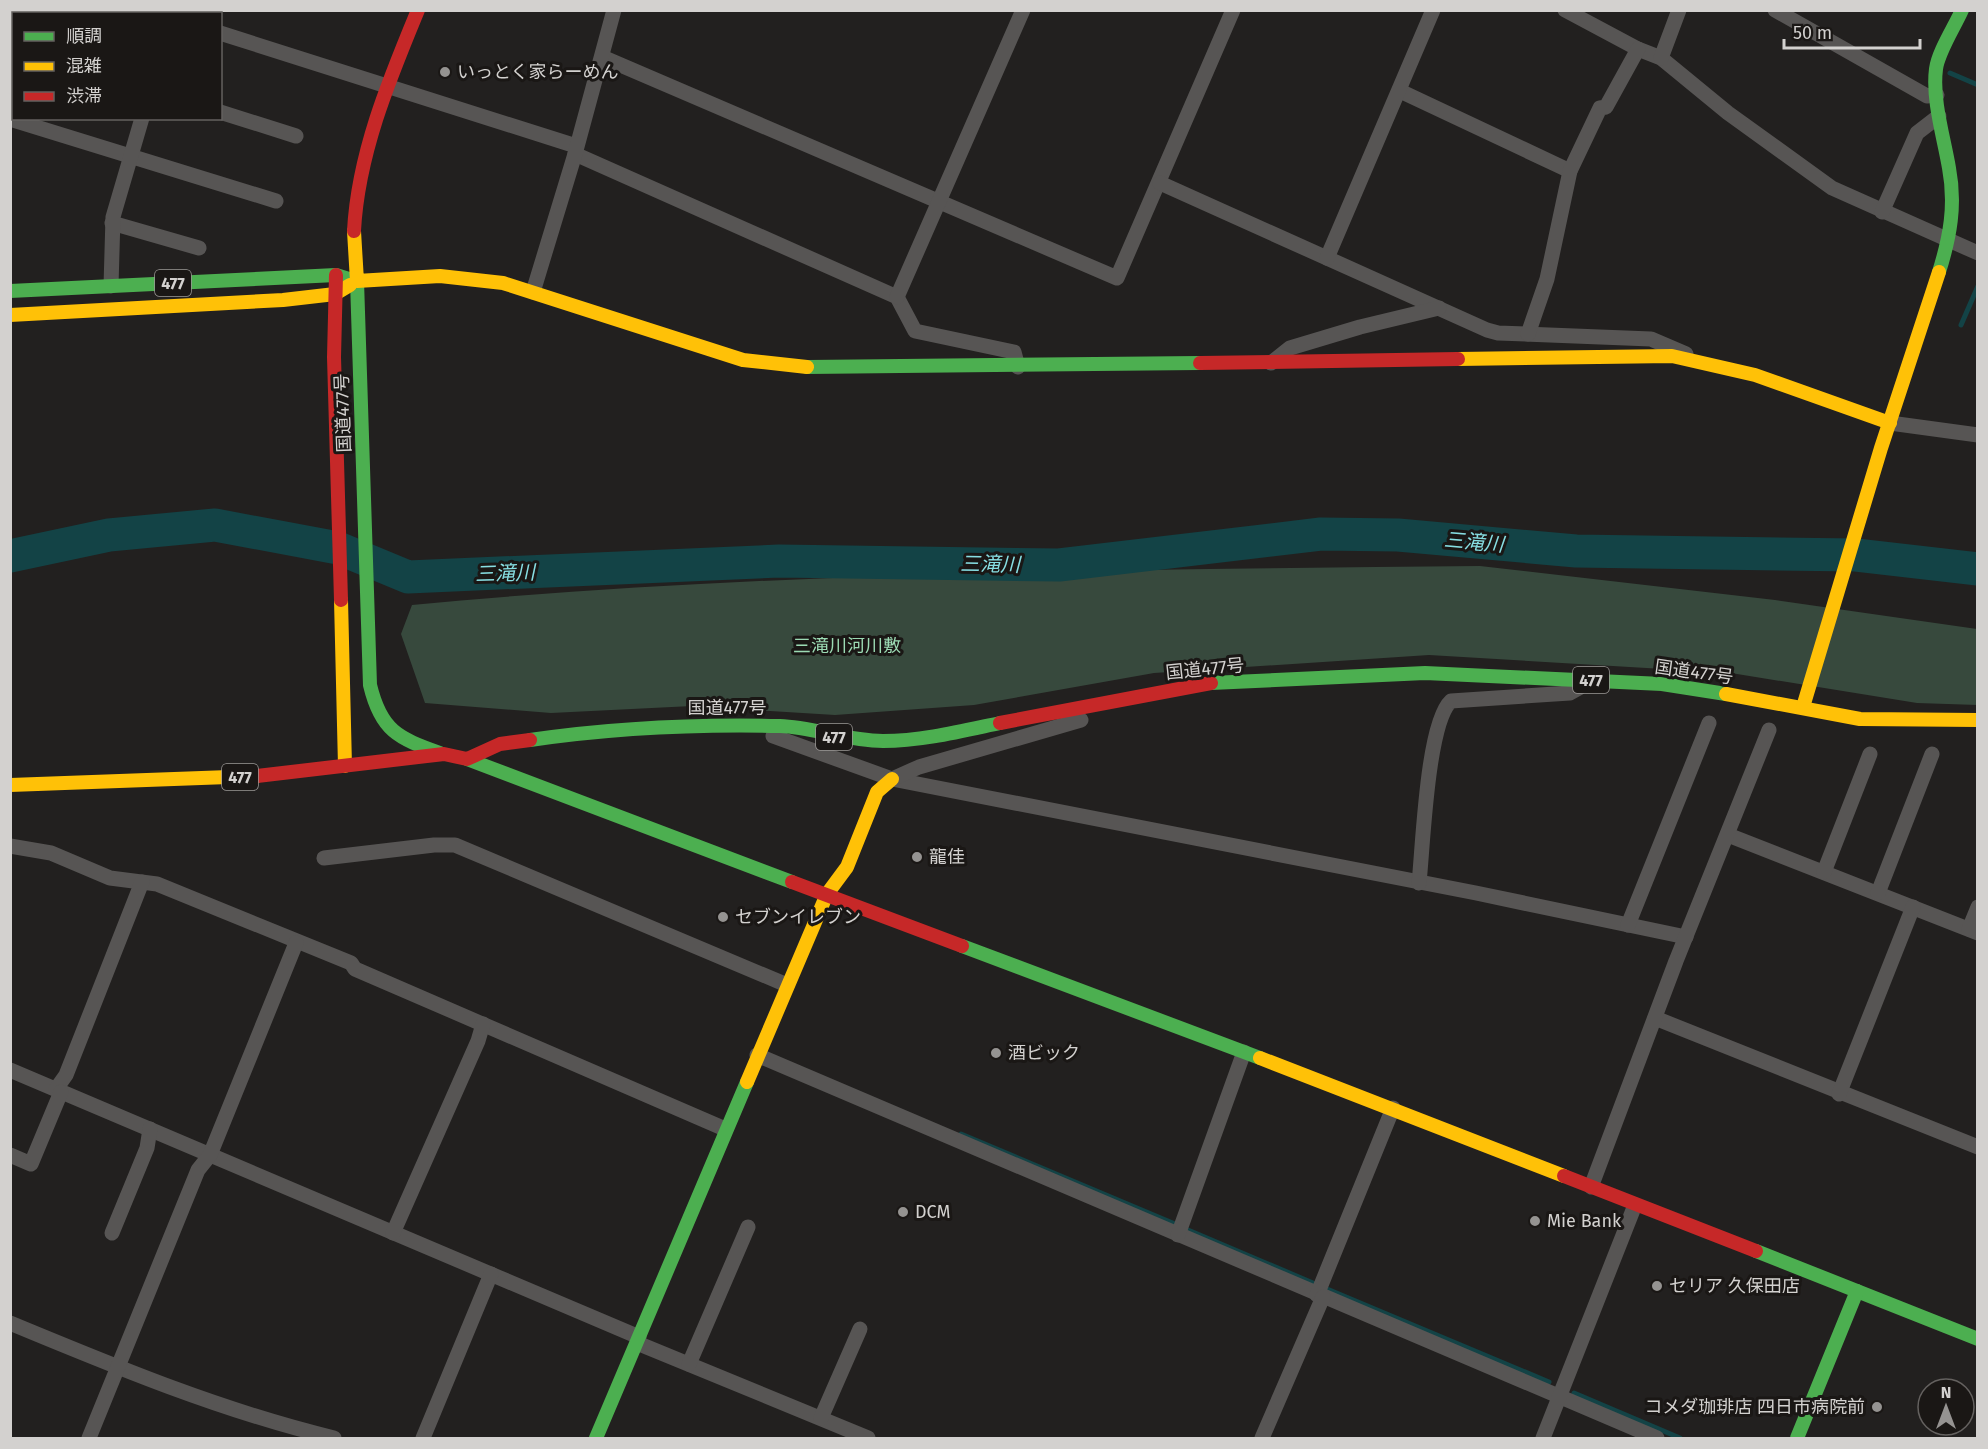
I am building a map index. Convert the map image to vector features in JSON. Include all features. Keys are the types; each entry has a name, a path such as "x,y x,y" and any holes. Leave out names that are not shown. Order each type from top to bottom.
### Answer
{"main road":[{"path":"336,275 352,257 367,152 388,85 418,10"},
{"path":"1803,707 1881,448 1949,241 1953,217 1950,171 1939,116 1936,68 1962,10"},
{"name":"国道477号","path":"352,257 357,281 370,685 379,719 399,737 444,754 467,759 500,744 603,729 783,726 835,737 884,741 935,736 1201,684 1425,673 1662,684 1803,707 1860,719 1977,720"},
{"name":"国道477号","path":"336,275 334,357 345,766"},
{"name":"477","path":"10,291 336,275 357,281"},
{"path":"357,281 440,276 503,283 753,362 814,368 1018,367 1660,356 1695,359 1766,378 1890,423"},
{"name":"477","path":"10,315 284,300 335,294 357,281"},
{"name":"国道477号","path":"10,786 267,776 444,754"},
{"path":"467,759 1393,1108 1977,1339"},
{"path":"596,1438 725,1129 827,894 847,867 878,792 892,779"},
{"path":"1797,1438 1857,1291"}],"street":[{"path":"533,292 576,150 614,10"},
{"path":"897,297 1023,10"},
{"path":"602,57 1117,278 1233,10"},
{"path":"1327,258 1433,10"},
{"path":"1565,10 1638,49 1661,58 1728,113 1815,177 1882,212 1977,253"},
{"path":"1661,58 1679,10"},
{"path":"1775,10 1928,96 1937,95"},
{"path":"222,34 388,85 576,150 897,297 915,330 1014,352 1018,367"},
{"path":"1528,334 1547,279 1570,171 1600,108 1605,107 1638,49"},
{"path":"1400,91 1570,171"},
{"path":"222,113 296,136"},
{"path":"1882,212 1917,134 1939,116"},
{"path":"16,120 276,201"},
{"path":"111,286 112,223 141,120"},
{"path":"1160,183 1498,333 1651,339 1667,344 1695,359"},
{"path":"112,223 199,249"},
{"path":"1271,363 1290,348 1360,327 1439,308"},
{"path":"1890,423 1977,435"},
{"path":"1419,883 1434,739 1445,706 1451,701 1570,693 1592,680"},
{"path":"892,779 919,767 1201,684"},
{"path":"1628,925 1709,723"},
{"path":"747,726 892,779 1686,937"},
{"path":"1591,1187 1686,937 1769,730"},
{"path":"1824,872 1870,754"},
{"path":"1878,893 1932,754"},
{"path":"1728,835 1973,931 1977,907"},
{"path":"324,858 434,844 455,845 787,985"},
{"path":"10,846 51,853 110,878 157,885 296,943 306,944 351,963 355,969 725,1129"},
{"path":"10,1155 31,1164 142,882"},
{"path":"1839,1094 1913,908"},
{"path":"89,1438 198,1170 210,1155 296,943"},
{"path":"1655,1018 1839,1094 1977,1147"},
{"path":"393,1233 478,1041 483,1024"},
{"path":"1178,1235 1244,1052"},
{"path":"757,1055 1657,1438"},
{"path":"10,1070 491,1274 689,1364 868,1438"},
{"path":"1262,1438 1393,1108"},
{"path":"112,1233 147,1148 150,1129"},
{"path":"1543,1438 1635,1205"},
{"path":"689,1364 748,1227"},
{"path":"423,1438 491,1274"},
{"path":"10,1323 119,1368 239,1412 334,1438"},
{"path":"821,1419 860,1329"}],"green space":[{"name":"三滝川河川敷","path":"1480,566 1775,600 1977,629 1978,705 1917,703 1731,673 1429,655 1154,673 974,705 835,715 692,706 551,713 425,703 401,634 412,605 678,585 945,574"}],"waterway":[{"path":"1950,73 1978,85"},
{"path":"1961,325 1978,286"},
{"name":"三滝川","path":"10,556 109,535 215,525 338,548 408,577 779,561 1059,565 1321,534 1398,535 1576,551 1856,555 1978,569"},
{"path":"961,1134 1175,1224"},
{"path":"1188,1230 1313,1283"},
{"path":"1327,1289 1549,1382"},
{"path":"1574,1393 1680,1438"}],"traffic: fast":[{"path":"1939,272 1949,233 1952,195 1937,106 1936,69 1943,47 1962,10"},
{"path":"10,291 336,275 352,280"},
{"path":"357,281 370,685 374,701 393,731 413,743 440,753"},
{"path":"807,367 1200,363"},
{"path":"1211,683 1425,673 1662,684 1726,694"},
{"path":"530,740 686,726 780,726 856,739 898,741 1000,723"},
{"path":"467,759 792,882"},
{"path":"962,946 1260,1058"},
{"path":"596,1438 747,1082"},
{"path":"1756,1251 1978,1339"},
{"path":"1797,1438 1857,1291"}],"traffic: slow":[{"path":"354,231 357,281 440,276 503,283 743,360 807,367"},
{"path":"1803,707 1881,448 1939,272"},
{"path":"10,315 283,300 335,294 350,285"},
{"path":"1458,359 1672,356 1755,375 1890,423"},
{"path":"341,600 345,766"},
{"path":"1726,694 1860,719 1978,720"},
{"path":"10,785 257,776"},
{"path":"747,1082 827,894 847,867 877,792 892,779"},
{"path":"1260,1058 1564,1176"}],"traffic: jam":[{"path":"354,231 368,146 386,90 418,10"},
{"path":"336,275 334,357 341,600"},
{"path":"1200,363 1458,359"},
{"path":"1000,723 1211,683"},
{"path":"257,776 444,754 467,759 500,744 530,740"},
{"path":"792,882 962,946"},
{"path":"1564,1176 1756,1251"}],"place":[{"name":"いっとく家らーめん","path":"445,72"},
{"name":"龍佳","path":"917,857"},
{"name":"セブンイレブン","path":"723,917"},
{"name":"酒ビック","path":"996,1053"},
{"name":"DCM","path":"903,1212"},
{"name":"Mie Bank","path":"1535,1221"},
{"name":"セリア 久保田店","path":"1657,1286"},
{"name":"コメダ珈琲店 四日市病院前","path":"1877,1407"}]}
